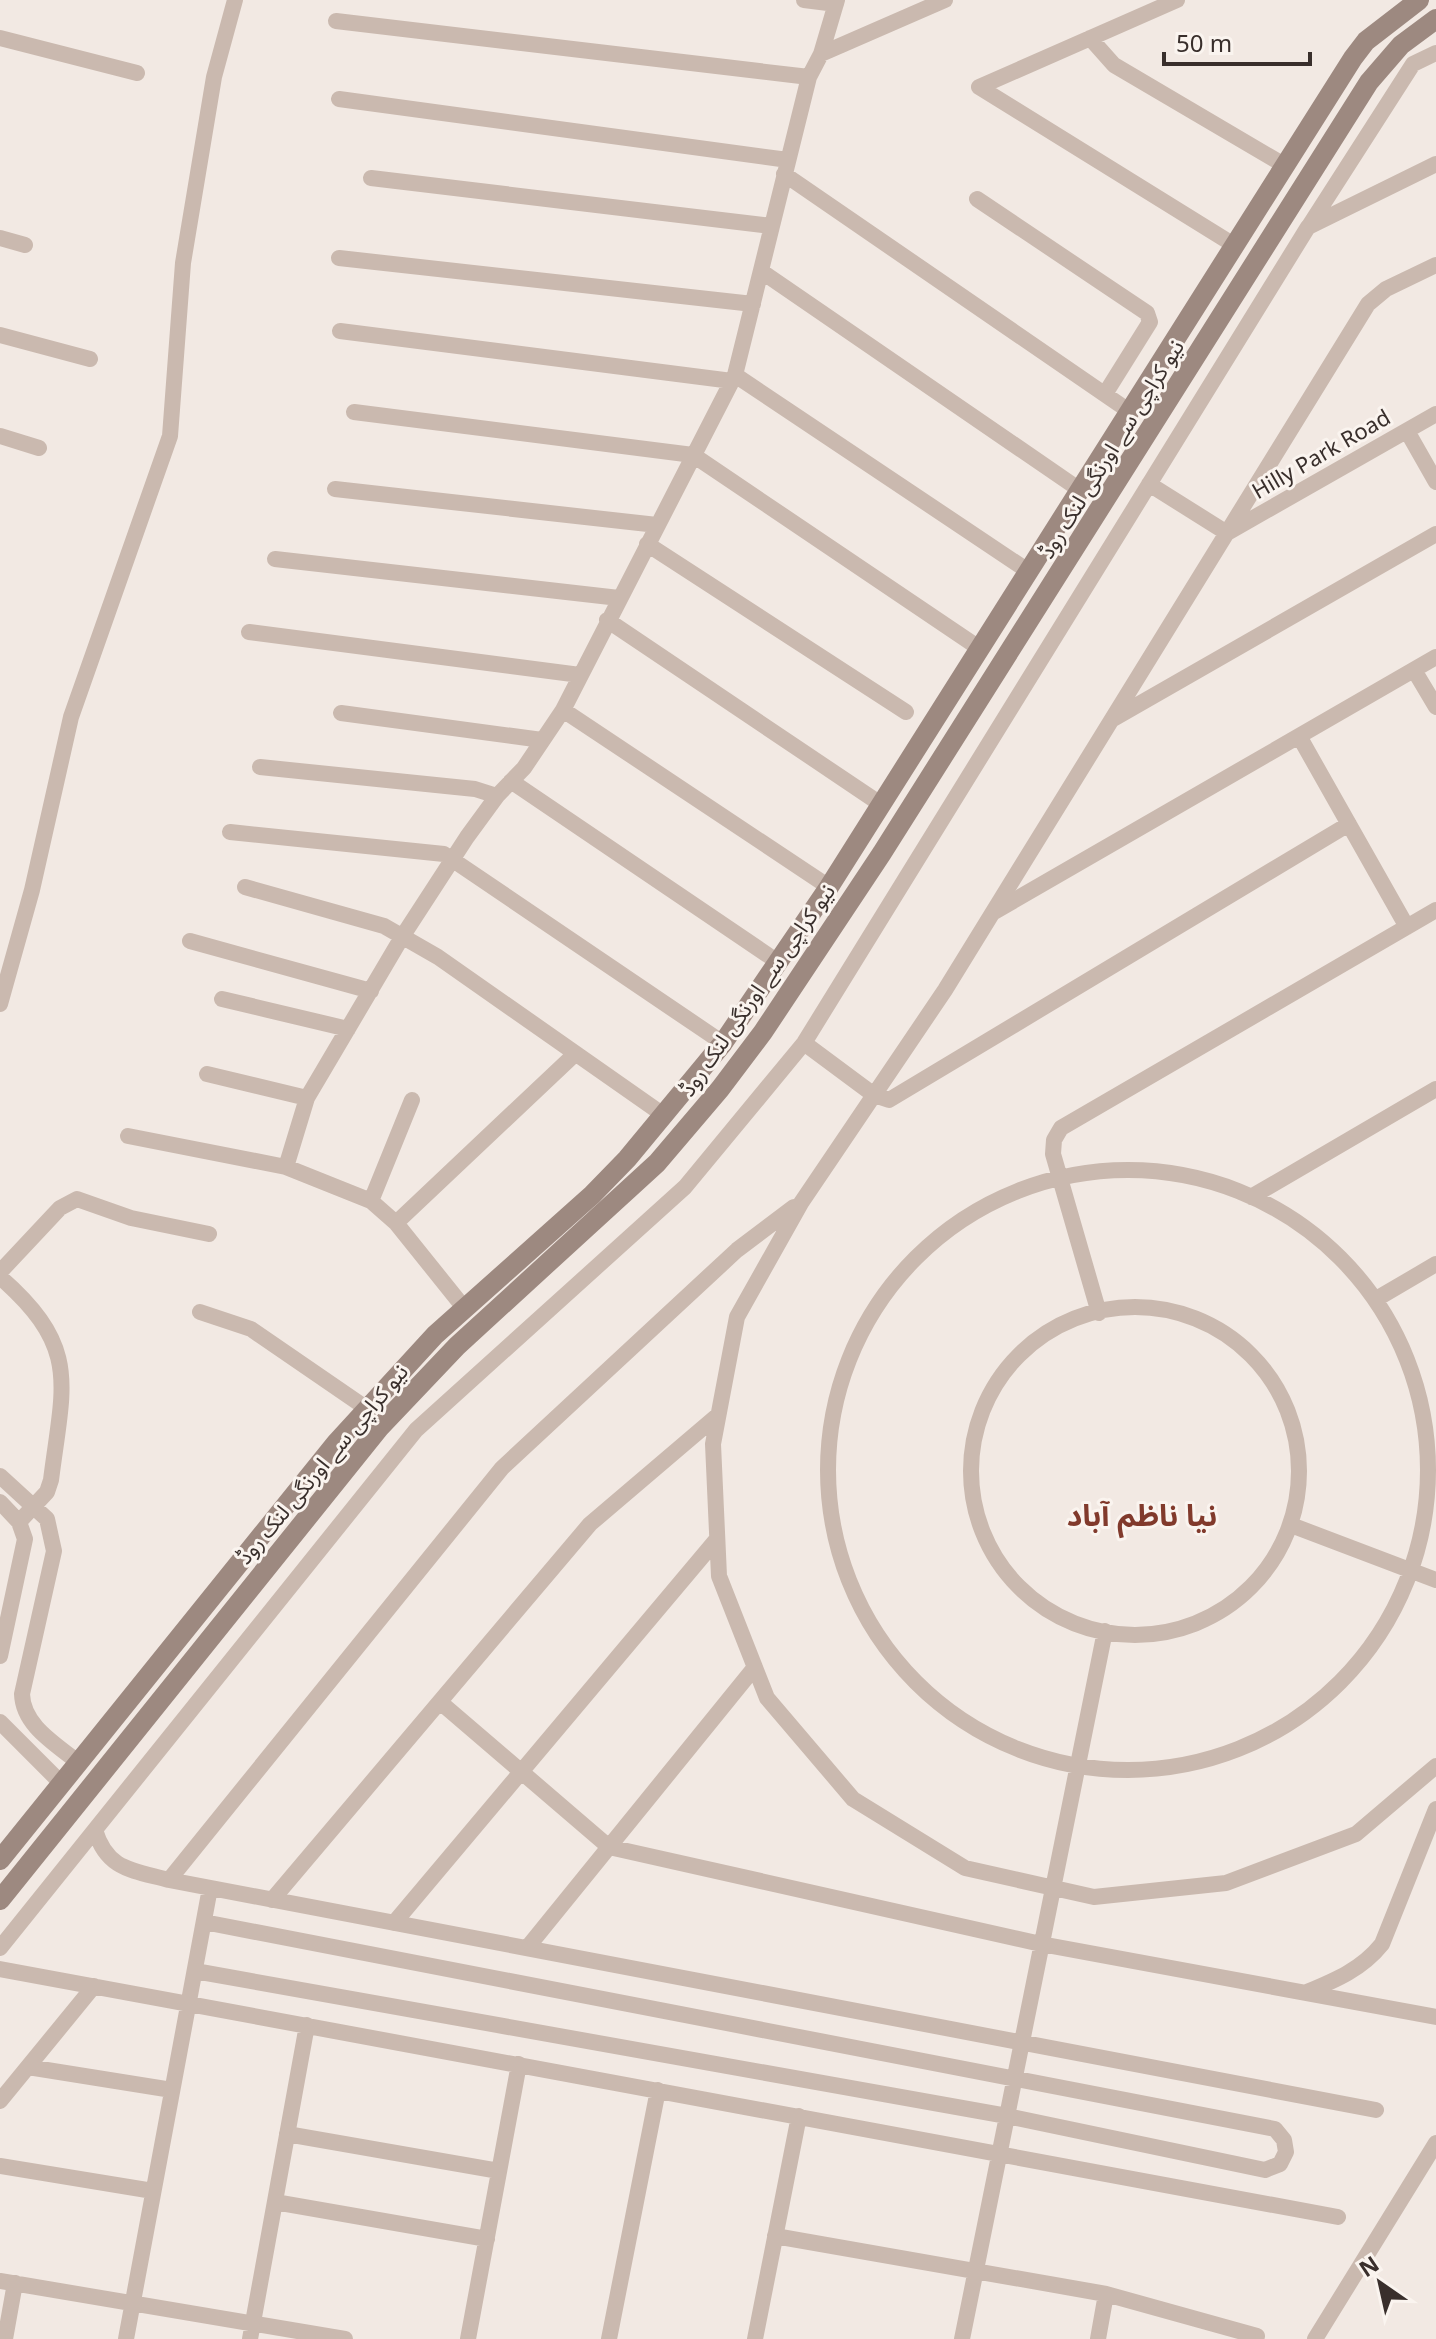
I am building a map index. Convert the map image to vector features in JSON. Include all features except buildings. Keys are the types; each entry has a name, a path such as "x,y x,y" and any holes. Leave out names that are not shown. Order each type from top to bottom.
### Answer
{"street":[{"path":"0,1004 32,890 71,717 170,436 183,263 214,77 235,0"},
{"path":"286,1167 307,1098 402,937 497,796 563,710 733,378 809,77 821,54 836,2 804,0"},
{"path":"821,54 945,0"},
{"path":"1177,0 979,87 1234,245"},
{"name":"نیو کراچی سے اورنگی لنک روڈ","path":"0,1860 366,1408 465,1309 592,1195 665,1116 723,1043 882,805 1284,165 1366,41 1414,1"},
{"name":"نیو کراچی سے اورنگی لنک روڈ","path":"0,1900 380,1427 457,1346 657,1163 763,1032 988,686 1369,82 1401,45 1436,19"},
{"path":"336,21 809,77"},
{"path":"0,38 137,73"},
{"path":"1090,38 1114,65 1284,165"},
{"path":"0,1948 416,1430 685,1187 804,1043 1308,227 1413,64 1436,53"},
{"path":"339,99 786,167 1129,411"},
{"path":"1308,227 1436,164"},
{"path":"371,178 771,226"},
{"path":"977,199 1147,313 1150,322 1105,394"},
{"path":"0,238 25,245"},
{"path":"339,258 753,304"},
{"path":"1436,265 1386,289 1368,304 993,913 801,1203 737,1317 713,1444 719,1576 767,1698 853,1799 965,1868 1094,1897 1226,1883 1356,1834 1436,1766"},
{"path":"761,271 1080,490"},
{"path":"340,331 733,378 1028,571"},
{"path":"0,335 90,359"},
{"path":"354,412 693,455 979,648"},
{"name":"Hilly Park Road","path":"1227,533 1436,414"},
{"path":"1407,431 1436,482"},
{"path":"0,436 39,448"},
{"path":"1149,484 1227,533"},
{"path":"335,489 657,525"},
{"path":"1112,720 1436,534"},
{"path":"647,544 906,712"},
{"path":"275,559 619,598"},
{"path":"607,620 882,805"},
{"path":"249,632 580,675"},
{"path":"993,913 1436,657"},
{"path":"1414,670 1436,707"},
{"path":"964,672 988,686"},
{"path":"563,710 829,887"},
{"path":"341,713 542,740"},
{"path":"1299,736 1407,927"},
{"path":"260,767 475,789 497,796"},
{"path":"511,781 778,962"},
{"path":"804,1043 874,1095 889,1100 1349,824"},
{"path":"230,832 444,854 454,858 723,1043"},
{"path":"245,887 359,917 402,937 665,1116"},
{"path":"1099,1313 1053,1154 1054,1140 1061,1128 1436,910"},
{"path":"190,941 371,991"},
{"path":"222,999 348,1029"},
{"path":"741,1017 763,1032"},
{"path":"396,1223 575,1054"},
{"path":"207,1074 307,1098"},
{"path":"1251,1197 1436,1089"},
{"path":"371,1201 412,1100"},
{"path":"128,1136 286,1167 371,1201 396,1223 465,1309"},
{"path":"1115,1167 1216,1180 1251,1197 1307,1225 1378,1298 1421,1390 1430,1491 1412,1574 1405,1590 1352,1672 1275,1733 1183,1767 1086,1770 992,1741 913,1684 856,1605 827,1512 830,1414 864,1323 928,1243 1015,1189 1115,1167"},
{"path":"19,1522 47,1492 51,1480 64,1375 60,1356 44,1325 24,1297 0,1274 60,1208 77,1199 131,1218 209,1234"},
{"path":"169,1880 502,1468 737,1250 801,1203"},
{"path":"1378,1298 1436,1264"},
{"path":"1126,1306 1179,1312 1228,1334 1267,1371 1292,1419 1300,1472 1291,1525 1265,1572 1225,1608 1176,1630 1121,1635 1068,1622 1022,1592 988,1549 971,1497 972,1442 991,1391 1025,1348 1072,1319 1126,1306"},
{"path":"200,1312 251,1329 366,1408"},
{"path":"272,1900 590,1524 718,1415"},
{"path":"0,1476 47,1519 54,1551 22,1694 22,1708 31,1723 79,1763"},
{"path":"0,1502 19,1522 25,1539 0,1656"},
{"path":"1291,1525 1412,1574 1436,1580"},
{"path":"394,1923 717,1539"},
{"path":"962,2339 1075,1767 1105,1631"},
{"path":"527,1948 755,1667"},
{"path":"440,1702 609,1847 1041,1944 1436,2017"},
{"path":"0,1722 62,1784"},
{"path":"1306,1993 1346,1976 1370,1960 1382,1944 1436,1809"},
{"path":"95,1830 101,1850 118,1866 169,1880 1376,2110"},
{"path":"126,2339 210,1888"},
{"path":"195,1971 1007,2116 1265,2170 1280,2164 1286,2152 1284,2140 1275,2129 204,1922"},
{"path":"0,1969 1338,2217"},
{"path":"0,2101 94,1986"},
{"path":"251,2331 307,2025"},
{"path":"468,2339 519,2064"},
{"path":"28,2067 172,2090"},
{"path":"609,2339 658,2090"},
{"path":"755,2339 799,2116"},
{"path":"287,2134 499,2171"},
{"path":"1315,2339 1436,2143"},
{"path":"0,2166 153,2191"},
{"path":"275,2202 487,2239"},
{"path":"775,2236 1106,2294 1257,2336"},
{"path":"5,2339 8,2282 132,2303 251,2331 345,2339"},
{"path":"1098,2339 1106,2294"}],"district":[{"name":"نیا ناظم آباد","path":"1142,1516"}]}
